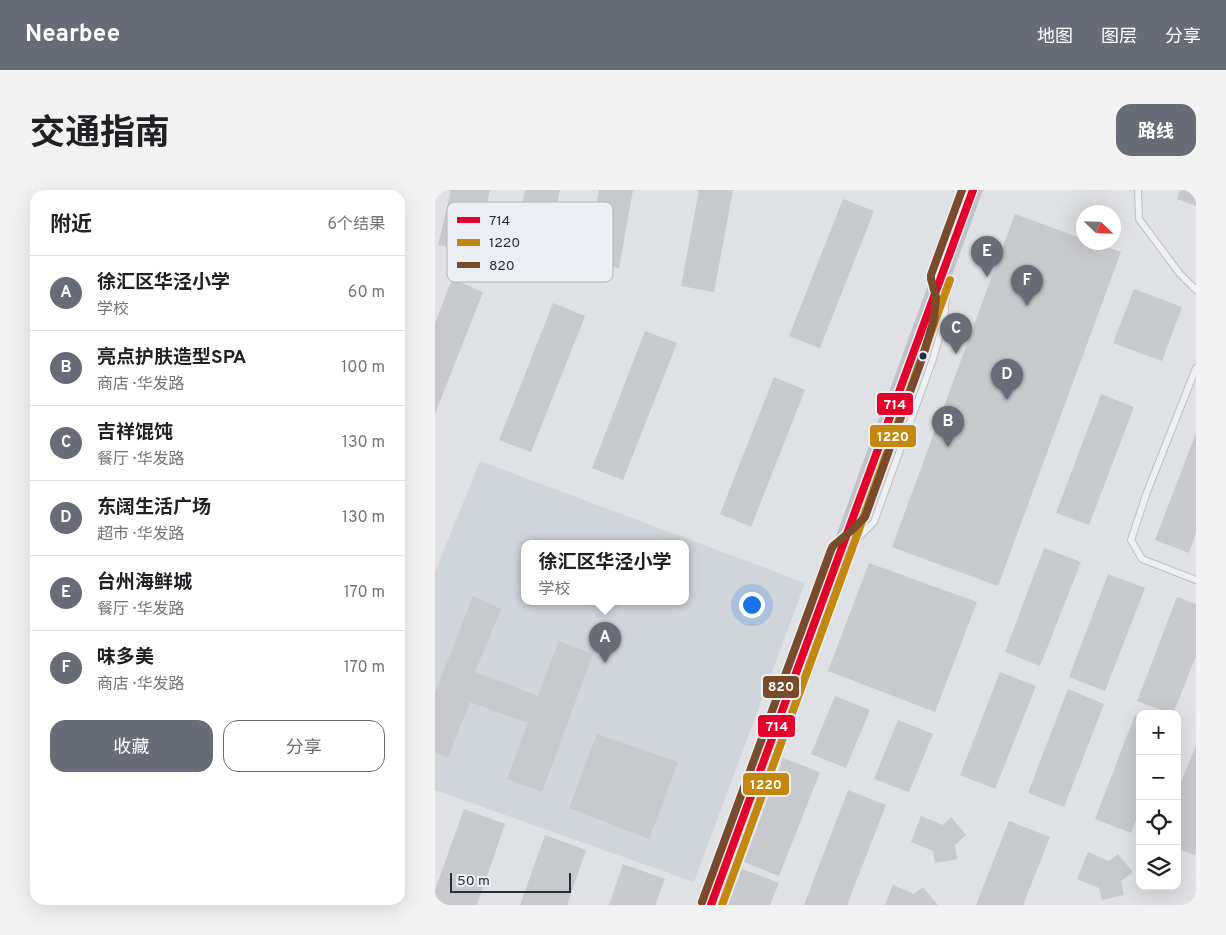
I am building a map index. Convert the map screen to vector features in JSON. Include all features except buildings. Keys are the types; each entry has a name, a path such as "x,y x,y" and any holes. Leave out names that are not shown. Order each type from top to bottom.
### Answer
{"street":[{"path":"711,905 973,190"}],"lane":[{"path":"1138,190 1139,219 1180,274 1196,290"},
{"path":"1196,368 1147,492 1131,540 1142,559 1196,580"}],"shaded area":[{"path":"480,461 805,583 694,882 435,790 435,572"}],"transit line":[{"name":"820","path":"702,902 831,550 865,517 923,356 934,319 936,297 931,275 962,190"},
{"name":"714","path":"711,905 973,190"},
{"name":"1220","path":"722,905 950,280"}],"place":[{"name":"台州海鲜城","path":"987,277"},
{"name":"味多美","path":"1027,306"},
{"name":"吉祥馄饨","path":"956,354"},
{"name":"东阔生活广场","path":"1007,400"},
{"name":"亮点护肤造型SPA","path":"948,447"},
{"name":"徐汇区华泾小学","path":"605,663"}]}
